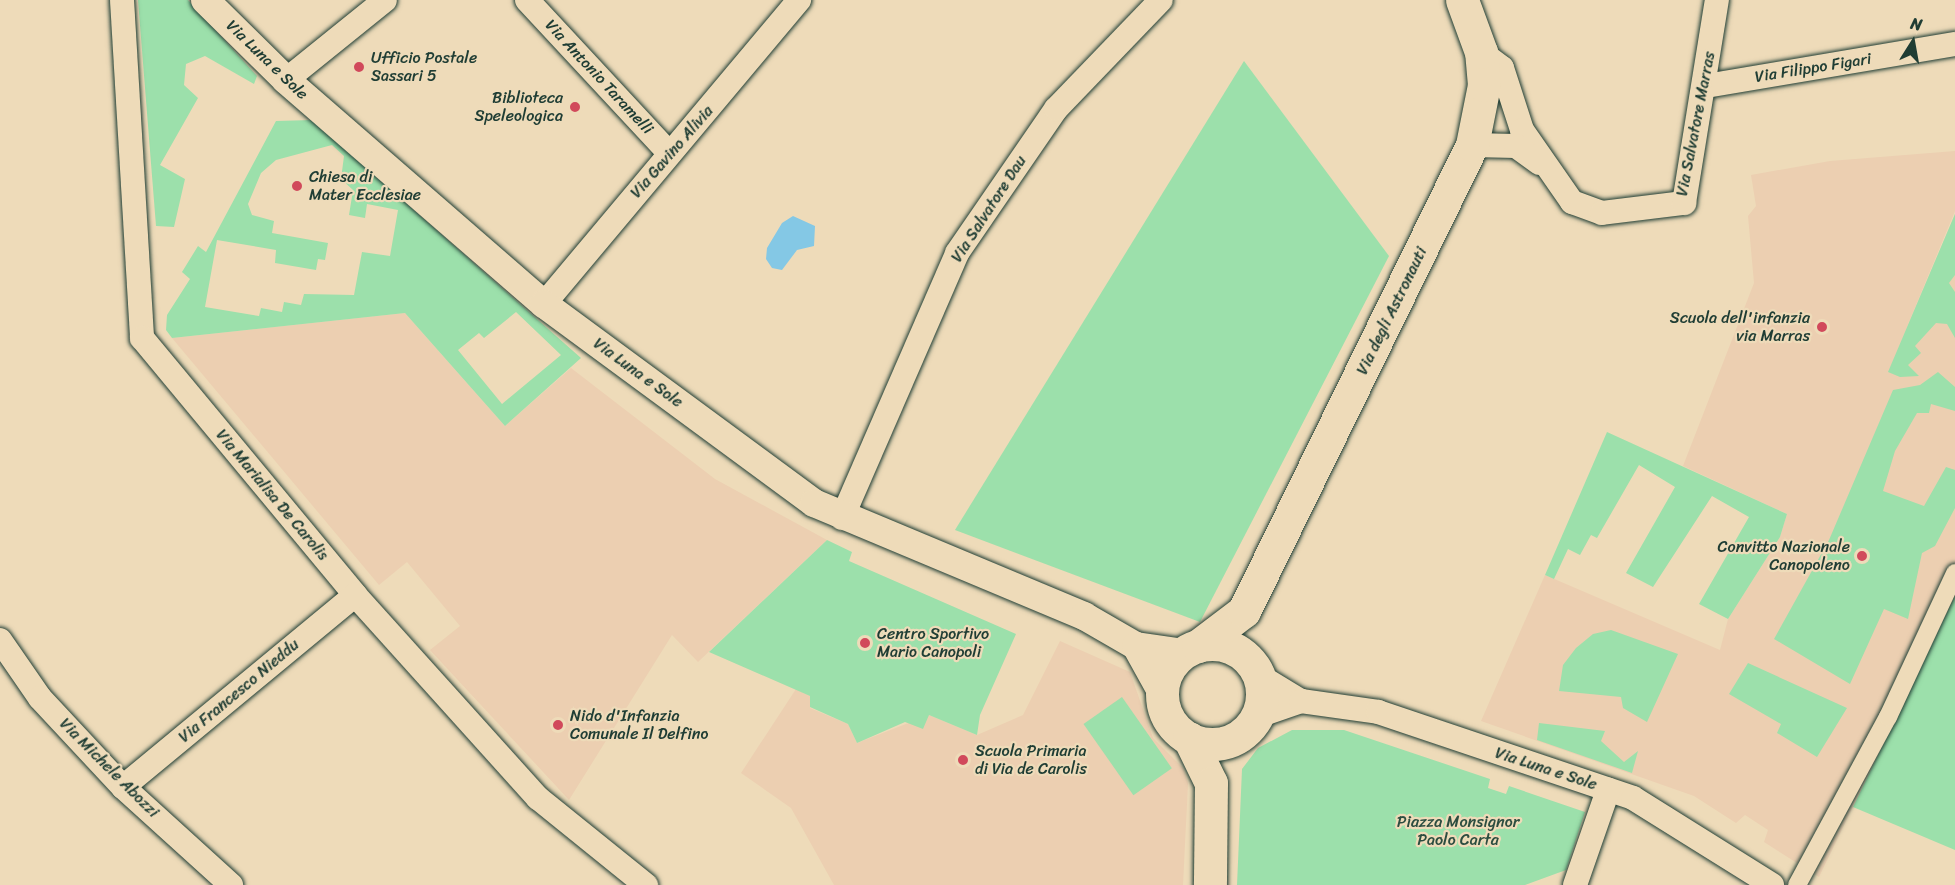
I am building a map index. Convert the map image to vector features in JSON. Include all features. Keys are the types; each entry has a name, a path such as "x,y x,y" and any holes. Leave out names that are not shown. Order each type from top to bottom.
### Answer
{"main road":[{"name":"Via degli Astronauti","path":"1191,649 1244,611 1472,145 1483,107 1481,52 1462,0"},
{"path":"1211,783 1234,740 1258,716 1263,697 1253,667 1244,611"},
{"path":"1234,740 1211,745 1190,738 1171,723 1162,693 1173,663 1191,649 1229,647 1253,667"},
{"path":"1190,738 1211,783 1210,885"}],"street":[{"name":"Via Marialisa De Carolis","path":"122,0 142,338 355,595 538,798 646,885"},
{"name":"Via Luna e Sole","path":"205,0 286,80 544,304 842,518 1084,616 1136,646 1191,649"},
{"path":"286,80 385,0"},
{"name":"Via Antonio Taramelli","path":"527,0 669,153"},
{"name":"Via Gavino Alivia","path":"544,304 799,0"},
{"name":"Via Salvatore Dau","path":"842,518 957,253 1056,109 1161,0"},
{"name":"Via Salvatore Marras","path":"1481,52 1502,68 1522,130 1572,202 1602,213 1684,203 1706,86 1717,0"},
{"name":"Via Filippo Figari","path":"1706,86 1955,44"},
{"name":"Via Salvatore Marras","path":"1472,145 1516,146 1547,168"},
{"path":"1797,885 1888,717 1955,573"},
{"name":"Via Francesco Nieddu","path":"123,787 355,595"},
{"name":"Via Michele Abozzi","path":"0,640 40,698 123,787 231,885"},
{"path":"1136,646 1162,693"},
{"name":"Via Luna e Sole","path":"1253,667 1300,701"},
{"name":"Via Luna e Sole","path":"1258,716 1300,701 1378,712 1633,798 1772,885"},
{"path":"1575,885 1608,790"}],"shaded area":[{"name":"Convitto Nazionale Canopoleno","path":"1955,151 1955,211 1897,351 1955,214 1955,596 1819,877 1764,842 1768,830 1745,815 1736,823 1694,796 1481,721 1545,575 1720,650 1728,619 1780,537 1787,514 1683,466 1754,283 1748,216 1756,206 1751,175 1830,161"},
{"path":"405,313 505,426 571,368 715,479 827,540 698,662 672,635 569,800 430,650 460,626 407,562 379,585 172,338"},
{"name":"Scuola Primaria di Via de Carolis","path":"1060,641 1130,672 1153,738 1183,768 1188,783 1183,885 834,885 791,808 741,773 796,689 810,696 810,708 848,724 857,743 929,715 977,735 1023,715"}],"green space":[{"path":"138,0 188,0 257,76 254,84 205,56 186,64 184,85 198,98 160,165 185,179 174,227 156,226"},
{"path":"1244,61 1389,256 1200,622 955,530"},
{"path":"312,120 581,358 505,426 405,313 172,338 166,330 167,315 190,279 182,272 198,246 206,252 276,121","holes":["332,145 344,156 341,179 353,190 349,215 365,218 367,204 398,210 390,256 362,252 354,295 304,294 301,305 284,302 282,312 261,308 259,316 205,307 217,240 276,250 275,263 316,270 318,259 325,260 328,243 272,233 274,221 252,215 248,204 261,173 276,160","516,312 561,355 502,404 458,350 479,333 484,338"]},
{"path":"1955,214 1955,275 1949,283 1955,292 1955,338 1947,324 1936,323 1915,346 1921,353 1908,365 1919,376 1900,377 1888,372"},
{"path":"1938,372 1955,387 1955,411 1931,404 1929,413 1917,413 1895,451 1883,491 1924,506 1946,467 1955,470 1955,508 1935,546 1922,553 1908,619 1884,609 1850,684 1774,639 1829,540 1893,390 1920,385"},
{"path":"1607,432 1787,514 1780,537 1728,619 1699,604 1749,517 1712,496 1653,587 1626,573 1675,487 1639,465 1597,538 1591,535 1580,555 1568,549 1554,579 1545,575"},
{"name":"Centro Sportivo Mario Canopoli","path":"827,540 852,552 849,561 1016,634 980,715 977,735 929,715 923,729 905,722 857,743 848,724 810,707 810,696 709,652"},
{"path":"1955,596 1955,850 1853,807"},
{"path":"1611,630 1678,654 1647,722 1623,708 1621,697 1559,691 1563,665 1576,648 1593,634"},
{"path":"1748,663 1847,708 1817,757 1777,733 1781,724 1729,694"},
{"path":"1122,697 1172,768 1133,795 1083,724"},
{"path":"1539,723 1605,731 1601,741 1624,762 1638,751 1632,773 1537,740"},
{"name":"Piazza Monsignor Paolo Carta","path":"1292,730 1344,730 1490,779 1488,788 1506,794 1509,786 1585,812 1566,870 1525,885 1237,885 1242,769 1258,748"}],"water":[{"path":"793,216 815,226 814,246 797,250 782,270 772,268 766,259 767,248 782,223"}],"place":[{"name":"Ufficio Postale Sassari 5","path":"359,67"},
{"name":"Biblioteca Speleologica","path":"575,107"},
{"name":"Chiesa di Mater Ecclesiae","path":"297,186"},
{"name":"Scuola dell'infanzia via Marras","path":"1822,327"},
{"name":"Convitto Nazionale Canopoleno","path":"1862,556"},
{"name":"Centro Sportivo Mario Canopoli","path":"865,643"},
{"name":"Nido d'Infanzia Comunale Il Delfino","path":"558,725"},
{"name":"Scuola Primaria di Via de Carolis","path":"963,760"}]}
